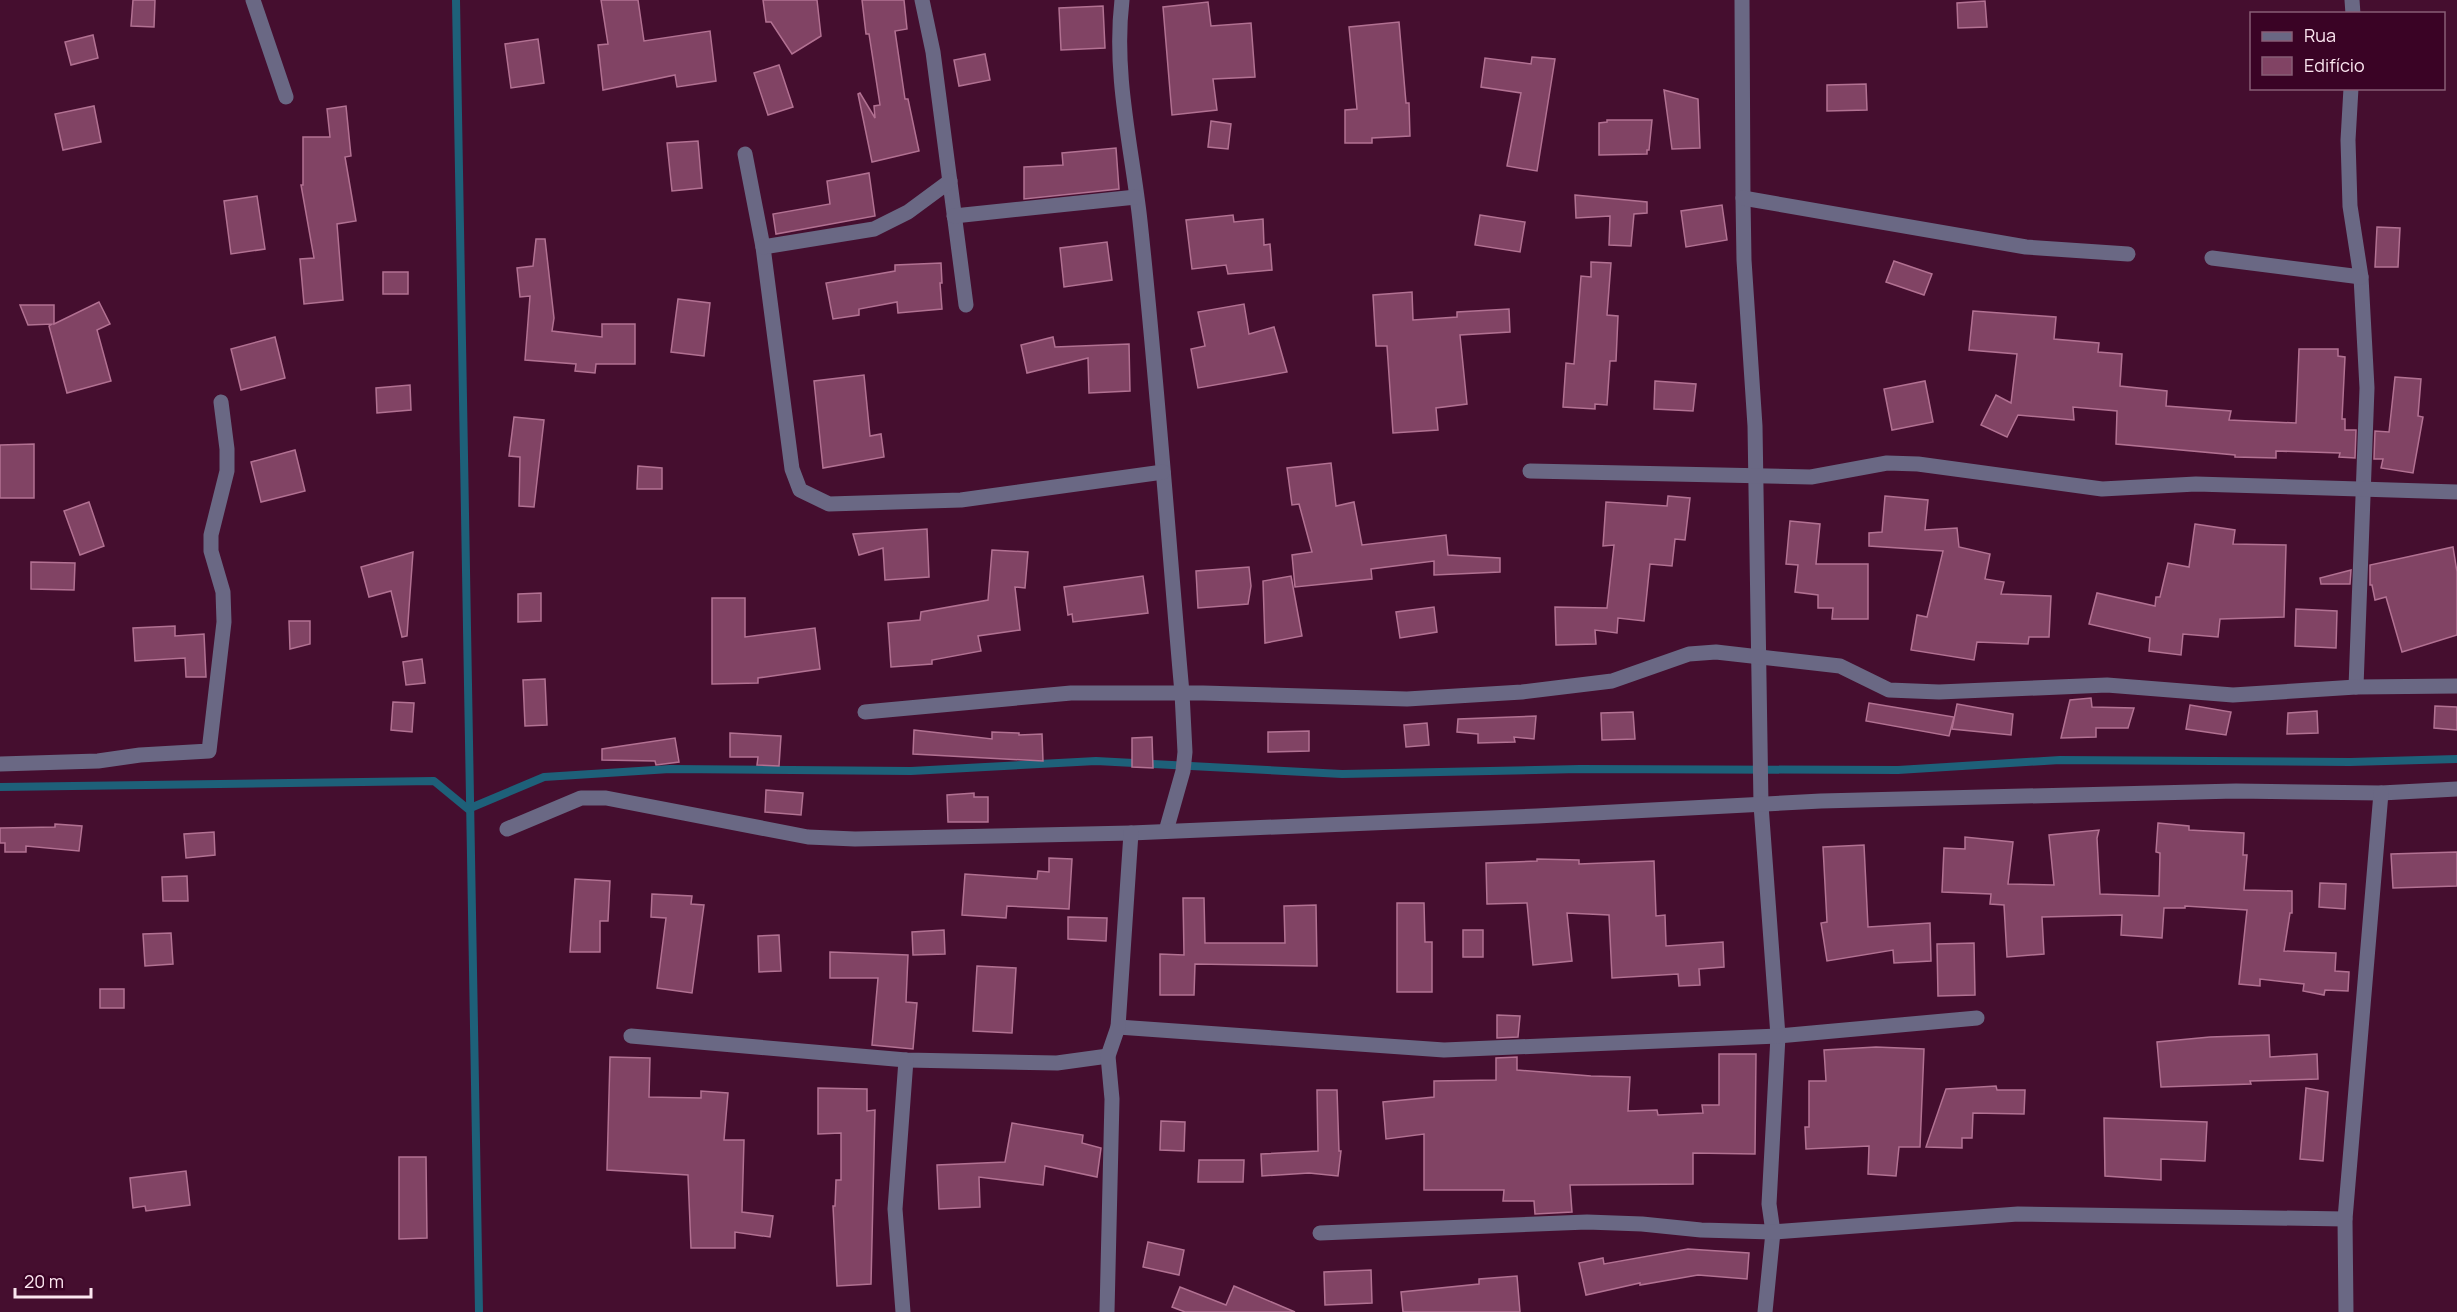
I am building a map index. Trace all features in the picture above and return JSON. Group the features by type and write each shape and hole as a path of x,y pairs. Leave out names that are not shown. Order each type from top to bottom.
{"street":[{"path":"253,0 285,97"},
{"path":"922,0 933,51 966,305"},
{"path":"1122,0 1119,46 1125,121 1136,197 1182,693 1185,752 1183,771 1166,831"},
{"path":"1742,0 1743,198 1755,426 1761,805 1778,1036 1769,1204 1773,1232 1765,1312"},
{"path":"2351,90 2348,140 2350,206 2361,277 2367,388 2356,687"},
{"path":"745,154 763,247 792,469 800,490 829,504 961,500 1163,472"},
{"path":"763,247 873,229 908,212 950,181"},
{"path":"954,216 1136,197"},
{"path":"1743,198 2026,246 2128,254"},
{"path":"2212,258 2361,277"},
{"path":"0,764 98,761 140,755 209,751 224,615 223,592 211,551 212,536 227,471 227,449 221,402"},
{"path":"1530,471 1810,477 1895,463 1918,464 2102,489 2196,484 2363,491 2457,492"},
{"path":"866,712 1071,693 1182,693 1407,699 1580,686 1612,681 1689,654 1716,652 1840,666 1889,690 1938,692 2107,685 2233,695 2356,687 2457,686"},
{"path":"507,829 581,798 606,798 808,837 855,839 1131,833 1761,805 2236,791 2381,793 2457,789"},
{"path":"2346,1312 2345,1219 2381,793"},
{"path":"1107,1312 1112,1099 1108,1056 1118,1027 1131,833"},
{"path":"1118,1027 1444,1050 1778,1036 1977,1018"},
{"path":"631,1036 906,1060 1057,1063 1108,1056"},
{"path":"903,1312 895,1209 906,1060"},
{"path":"1320,1233 1587,1222 1642,1224 1701,1230 1773,1232 2018,1214 2345,1219"}],"building":[{"path":"133,0 155,0 154,27 131,26"},
{"path":"601,0 638,0 644,41 710,31 716,81 677,87 675,75 603,90 598,45 608,44"},
{"path":"763,0 817,0 821,36 792,54 771,22 766,22"},
{"path":"862,0 904,0 907,29 895,31 905,99 908,99 919,151 872,162 858,94 860,93 875,118 874,106 880,105 869,34 866,34"},
{"path":"1985,1 1987,27 1958,28 1957,3"},
{"path":"1208,2 1211,26 1251,23 1255,77 1213,79 1217,110 1172,115 1163,7"},
{"path":"1103,6 1105,48 1061,50 1059,8"},
{"path":"1399,22 1406,103 1409,103 1410,136 1372,138 1372,143 1345,143 1345,110 1357,109 1349,27"},
{"path":"93,35 98,58 71,65 65,42"},
{"path":"538,39 544,83 511,88 505,44"},
{"path":"985,54 990,80 959,86 954,60"},
{"path":"1532,57 1555,59 1537,171 1507,166 1521,93 1481,87 1485,58 1531,64"},
{"path":"779,65 793,107 768,115 754,73"},
{"path":"1866,84 1867,110 1827,111 1827,85"},
{"path":"1664,90 1698,99 1700,148 1672,149"},
{"path":"94,106 101,142 63,150 55,114"},
{"path":"346,106 351,156 345,157 356,221 337,224 343,300 304,304 300,259 314,258 301,185 303,185 303,137 330,137 327,109"},
{"path":"1607,120 1652,120 1647,154 1599,155 1599,123 1607,122"},
{"path":"1211,121 1231,124 1228,149 1208,147"},
{"path":"698,141 702,188 672,191 667,143"},
{"path":"1116,148 1119,189 1024,199 1024,167 1063,165 1062,153"},
{"path":"869,173 875,216 776,234 773,214 830,204 827,181"},
{"path":"1575,195 1647,202 1647,213 1634,214 1631,246 1609,245 1610,216 1576,218"},
{"path":"257,196 265,249 231,254 224,201"},
{"path":"1722,205 1727,240 1686,247 1681,211"},
{"path":"1233,215 1234,222 1263,219 1264,245 1270,244 1272,270 1228,274 1226,265 1192,269 1186,220"},
{"path":"1480,215 1525,222 1520,252 1475,245"},
{"path":"2377,227 2400,228 2398,267 2375,267"},
{"path":"536,239 545,239 554,318 552,331 602,337 602,324 635,324 635,364 596,364 595,373 575,371 576,364 525,360 530,296 520,297 517,268 533,266"},
{"path":"1107,242 1112,280 1064,287 1060,248"},
{"path":"1894,261 1932,274 1924,295 1886,282"},
{"path":"1591,262 1611,263 1607,315 1618,316 1616,361 1610,361 1607,405 1595,404 1595,409 1563,407 1566,363 1574,364 1581,276 1591,277"},
{"path":"941,263 942,309 898,313 897,302 859,309 859,315 833,319 826,283 895,271 895,265"},
{"path":"383,272 408,272 408,294 383,294"},
{"path":"1412,292 1413,320 1457,317 1457,312 1509,309 1510,332 1460,335 1467,404 1436,408 1438,430 1393,433 1387,346 1376,346 1373,295"},
{"path":"678,299 710,303 704,356 671,352"},
{"path":"99,302 110,324 97,330 111,381 67,393 49,326 52,324 28,325 20,305 54,305 54,324"},
{"path":"1244,304 1249,334 1274,327 1287,372 1198,388 1191,349 1205,346 1198,312"},
{"path":"1973,311 2056,317 2054,339 2099,343 2098,352 2122,354 2120,386 2167,391 2166,406 2231,411 2229,420 2296,423 2299,349 2338,349 2338,356 2345,357 2342,419 2345,419 2345,430 2356,430 2355,458 2339,457 2340,453 2276,451 2276,458 2235,457 2235,455 2116,444 2117,411 2073,407 2074,420 2018,415 2007,437 1981,425 1996,395 2011,403 2017,354 1969,350"},
{"path":"275,337 285,378 241,390 231,349"},
{"path":"1053,337 1055,347 1129,344 1130,391 1089,393 1088,358 1027,373 1021,345"},
{"path":"864,375 870,436 881,434 884,457 823,468 814,381"},
{"path":"2395,377 2421,379 2418,416 2423,417 2413,473 2381,468 2383,459 2374,459 2375,431 2389,432"},
{"path":"1655,381 1696,384 1693,411 1654,409"},
{"path":"1925,381 1933,422 1892,430 1884,389"},
{"path":"410,385 411,410 377,413 376,388"},
{"path":"514,417 544,420 534,507 519,506 520,457 509,456"},
{"path":"34,444 34,498 0,498 0,445"},
{"path":"295,450 305,491 261,502 251,462"},
{"path":"1331,463 1336,506 1354,502 1362,545 1446,535 1448,555 1500,558 1500,572 1434,575 1434,561 1371,569 1372,579 1295,587 1292,555 1312,552 1299,504 1292,505 1287,468"},
{"path":"638,466 662,468 662,489 637,489"},
{"path":"1668,496 1690,498 1685,540 1675,539 1672,566 1650,564 1644,621 1618,618 1617,633 1595,630 1596,644 1556,645 1555,607 1607,608 1614,545 1603,546 1606,502 1667,506"},
{"path":"1885,496 1928,500 1925,530 1957,528 1959,547 1990,554 1985,579 2004,582 2001,594 2051,596 2049,637 2029,637 2028,644 1977,642 1974,660 1911,650 1917,615 1927,617 1943,551 1869,546 1869,533 1882,532"},
{"path":"89,502 104,546 80,555 64,511"},
{"path":"1790,521 1820,524 1816,564 1868,564 1868,619 1832,619 1833,608 1818,608 1818,595 1795,592 1798,565 1786,564"},
{"path":"2195,524 2235,530 2233,544 2286,545 2284,617 2220,619 2218,637 2183,634 2181,655 2149,651 2150,638 2089,624 2097,593 2155,606 2156,597 2160,597 2168,563 2189,567"},
{"path":"927,529 929,577 885,580 883,548 859,555 853,534"},
{"path":"2453,547 2457,572 2457,635 2402,652 2386,597 2375,600 2372,585 2370,585 2370,565"},
{"path":"992,550 1028,552 1025,588 1015,587 1020,630 978,636 981,651 932,660 932,664 891,667 888,623 920,620 921,612 988,600"},
{"path":"413,552 407,636 402,637 391,591 369,597 361,567"},
{"path":"31,562 75,563 74,590 31,589"},
{"path":"1249,567 1251,586 1248,604 1198,608 1196,571"},
{"path":"2351,570 2350,584 2321,584 2320,578"},
{"path":"1143,576 1148,613 1073,622 1072,614 1068,615 1064,587"},
{"path":"1291,576 1302,636 1265,643 1263,581"},
{"path":"541,593 541,621 518,622 518,594"},
{"path":"712,598 745,598 745,637 815,628 820,669 758,678 758,683 712,684"},
{"path":"1434,607 1437,632 1400,638 1396,612"},
{"path":"2296,609 2337,611 2336,648 2295,646"},
{"path":"289,621 310,621 310,644 290,649"},
{"path":"175,626 175,636 204,634 206,677 186,677 185,658 135,661 133,628"},
{"path":"422,659 425,683 406,685 403,662"},
{"path":"545,679 547,725 525,726 523,680"},
{"path":"2091,698 2092,707 2134,708 2128,728 2096,728 2096,737 2061,738 2070,700"},
{"path":"393,702 414,703 412,732 391,730"},
{"path":"1869,703 1954,717 1949,736 1866,721"},
{"path":"1957,704 2013,714 2011,735 1952,729"},
{"path":"2190,705 2231,712 2226,735 2186,729"},
{"path":"2435,706 2457,707 2457,730 2434,728"},
{"path":"2317,711 2318,733 2287,734 2288,713"},
{"path":"1633,712 1635,739 1602,740 1601,713"},
{"path":"1536,716 1534,739 1514,737 1515,742 1478,743 1478,734 1457,732 1458,719"},
{"path":"1427,723 1429,745 1406,747 1404,725"},
{"path":"914,730 992,739 992,732 1019,733 1019,735 1042,734 1043,761 913,754"},
{"path":"1309,731 1309,751 1268,752 1268,732"},
{"path":"730,733 781,736 779,766 757,765 758,757 730,757"},
{"path":"1152,737 1153,768 1132,767 1132,738"},
{"path":"675,738 679,762 656,765 655,761 602,760 602,749"},
{"path":"766,790 803,793 801,815 765,812"},
{"path":"974,793 974,797 988,797 988,822 948,822 947,795"},
{"path":"2158,823 2189,826 2189,830 2244,833 2243,855 2247,855 2244,890 2292,891 2292,913 2290,913 2284,951 2336,953 2335,971 2349,972 2348,991 2325,990 2324,995 2303,991 2304,984 2260,979 2260,986 2239,984 2247,910 2185,906 2185,908 2164,908 2162,938 2121,935 2122,915 2042,917 2044,954 2007,957 2004,905 1990,904 1991,894 1942,892 1944,848 1965,849 1965,837 2013,842 2008,884 2054,885 2049,835 2099,830 2097,838 2100,894 2159,896 2160,853 2156,852"},
{"path":"55,824 82,826 79,851 26,846 26,852 5,852 5,843 0,843 0,828 55,827"},
{"path":"214,832 215,855 186,858 184,834"},
{"path":"1864,845 1868,927 1930,923 1931,961 1894,963 1893,950 1827,961 1821,923 1827,922 1823,847"},
{"path":"2457,852 2457,886 2393,888 2391,854"},
{"path":"1049,858 1072,859 1069,909 1007,906 1006,918 962,915 965,874 1037,879 1038,871 1049,872"},
{"path":"1537,859 1579,860 1579,864 1654,861 1656,916 1665,915 1666,946 1723,942 1724,967 1699,969 1700,985 1679,986 1678,974 1612,978 1609,915 1567,913 1572,961 1533,965 1527,903 1487,904 1486,863 1537,861"},
{"path":"187,876 188,901 163,901 162,877"},
{"path":"575,879 610,881 608,921 600,921 600,952 570,952"},
{"path":"2320,883 2346,884 2345,909 2319,907"},
{"path":"652,894 692,896 691,904 704,905 692,993 657,988 666,918 651,917"},
{"path":"1183,898 1204,898 1205,943 1285,943 1284,906 1316,905 1317,966 1195,964 1194,995 1160,995 1160,954 1184,955"},
{"path":"1397,903 1424,903 1425,942 1432,942 1432,992 1397,992"},
{"path":"1068,917 1107,918 1106,941 1068,939"},
{"path":"944,930 945,954 913,955 912,932"},
{"path":"1463,930 1483,930 1483,957 1463,957"},
{"path":"171,933 173,964 145,966 143,934"},
{"path":"779,935 781,971 759,972 758,936"},
{"path":"1974,943 1975,995 1938,996 1937,944"},
{"path":"830,952 908,955 906,1002 917,1003 913,1049 872,1045 878,978 830,978"},
{"path":"977,966 1016,968 1012,1033 973,1031"},
{"path":"100,989 124,989 124,1008 100,1008"},
{"path":"1497,1015 1520,1016 1518,1037 1497,1038"},
{"path":"2269,1035 2270,1057 2317,1054 2318,1079 2161,1087 2157,1042"},
{"path":"1876,1047 1924,1049 1920,1147 1899,1147 1896,1176 1868,1174 1869,1146 1806,1149 1805,1127 1809,1127 1809,1081 1826,1081 1824,1050"},
{"path":"1719,1054 1756,1054 1755,1154 1693,1153 1693,1184 1570,1185 1572,1212 1535,1214 1534,1201 1503,1201 1504,1190 1424,1190 1424,1134 1386,1139 1383,1102 1434,1097 1434,1081 1496,1080 1496,1058 1517,1057 1517,1070 1630,1077 1628,1111 1657,1110 1658,1115 1703,1113 1702,1105 1719,1105"},
{"path":"610,1057 650,1058 649,1097 701,1098 701,1091 728,1093 724,1140 744,1140 742,1212 773,1216 770,1237 735,1232 735,1248 691,1248 688,1175 607,1170"},
{"path":"1996,1086 1997,1090 2025,1090 2024,1114 1973,1113 1972,1138 1962,1138 1962,1148 1926,1147 1946,1089"},
{"path":"818,1088 867,1089 867,1111 875,1110 871,1284 837,1286 833,1206 835,1206 836,1180 841,1180 841,1133 818,1134"},
{"path":"2306,1088 2328,1092 2323,1161 2300,1159"},
{"path":"1317,1090 1337,1090 1339,1151 1341,1151 1338,1176 1309,1173 1262,1176 1261,1154 1318,1151"},
{"path":"2104,1118 2207,1122 2205,1161 2161,1159 2161,1180 2105,1176"},
{"path":"1161,1121 1185,1122 1184,1151 1160,1150"},
{"path":"1012,1123 1083,1135 1082,1143 1101,1148 1097,1177 1045,1166 1043,1185 979,1177 980,1207 939,1209 937,1165 1005,1162"},
{"path":"399,1157 426,1157 427,1238 399,1239"},
{"path":"1199,1160 1244,1160 1243,1182 1198,1182"},
{"path":"186,1171 190,1205 146,1211 145,1206 133,1208 130,1178"},
{"path":"1148,1242 1184,1250 1179,1275 1143,1267"},
{"path":"1688,1249 1749,1253 1747,1279 1698,1275 1640,1285 1640,1283 1586,1295 1579,1263 1603,1258 1604,1264"},
{"path":"1371,1270 1372,1303 1325,1305 1324,1272"},
{"path":"1517,1276 1520,1312 1403,1312 1401,1292 1479,1284 1479,1279"},
{"path":"1234,1286 1295,1312 1185,1312 1172,1307 1180,1287 1226,1305"}],"waterway":[{"path":"456,0 479,1312"},
{"path":"0,787 434,781 468,809 544,777 670,769 911,771 1096,761 1342,774 1580,769 1898,770 2060,760 2350,762 2457,759"}]}
